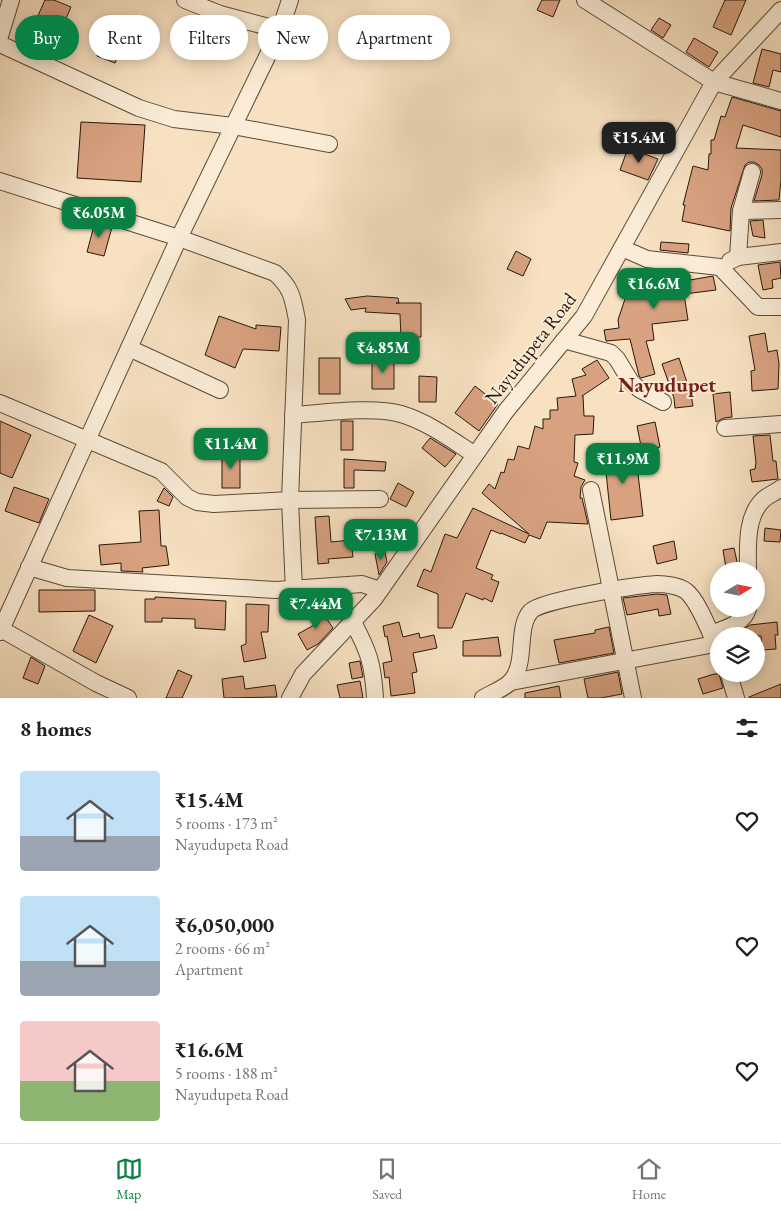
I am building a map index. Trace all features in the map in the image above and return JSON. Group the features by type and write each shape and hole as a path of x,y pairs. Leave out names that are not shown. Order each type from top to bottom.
{"street":[{"path":"0,36 11,0"},
{"path":"185,0 220,14 258,24"},
{"path":"285,15 290,0"},
{"path":"585,0 714,82 781,101"},
{"path":"771,0 781,5"},
{"name":"Nayudupeta Road","path":"290,698 303,674 374,599 506,411 584,316 714,82 781,10"},
{"path":"0,44 139,108 162,116 234,126 329,144"},
{"path":"128,698 1,631 179,238 266,60"},
{"path":"738,257 741,212 752,172"},
{"path":"0,181 179,238 275,273 286,282 293,296 298,320 290,500 294,590"},
{"path":"741,212 781,210"},
{"path":"622,248 647,259 720,267 738,257 781,252"},
{"path":"720,267 758,307 781,306"},
{"path":"564,340 610,353 617,359 631,382 663,402"},
{"path":"129,348 220,390"},
{"path":"0,403 161,471 187,497 197,502 214,504 290,500 380,499"},
{"path":"293,415 374,411 400,414 436,430 475,455"},
{"path":"725,428 781,424"},
{"path":"748,562 749,529 755,512 764,500 781,488"},
{"path":"591,490 633,698"},
{"path":"30,567 68,578 276,590 362,584 380,590"},
{"path":"511,682 516,674 525,622 531,611 542,605 611,590 659,584 686,591 695,600 710,632"},
{"path":"733,627 743,618"},
{"path":"352,622 367,648 373,670 375,698"},
{"path":"483,698 511,682 710,644"},
{"path":"731,682 736,698"}],"building":[{"path":"45,0 54,0 71,7 68,15 38,15"},
{"path":"542,0 560,0 553,17 537,10"},
{"path":"725,0 746,0 731,35 713,27"},
{"path":"659,18 671,25 663,38 651,30"},
{"path":"694,38 718,52 709,67 686,52"},
{"path":"762,49 781,54 781,72 773,70 769,87 753,83"},
{"path":"732,97 781,111 781,137 743,125 736,148 781,150 781,180 779,200 754,201 762,169 754,162 749,162 745,165 731,208 730,231 682,221 685,205 683,205 693,166 708,170 711,140 714,140 721,116 725,117"},
{"path":"81,122 145,125 141,182 77,178"},
{"path":"628,148 658,159 648,180 620,170"},
{"path":"763,220 765,238 753,236 750,221"},
{"path":"95,222 112,227 104,256 87,252"},
{"path":"661,242 689,244 688,253 660,250"},
{"path":"516,251 531,259 523,276 507,269"},
{"path":"780,262 781,278 772,280 773,288 763,290 758,265"},
{"path":"635,270 658,280 659,270 686,273 686,275 690,275 690,280 713,276 716,290 684,294 688,320 652,324 654,340 646,341 655,374 641,378 630,339 606,341 604,330 619,328 618,320 624,298"},
{"path":"367,296 398,298 399,303 421,303 421,337 401,338 400,314 365,312 366,308 351,310 345,299"},
{"path":"219,316 256,329 256,325 281,327 279,351 243,349 235,368 205,355"},
{"path":"765,333 768,352 777,350 779,364 778,389 752,391 751,371 755,370 749,336"},
{"path":"319,358 340,358 340,394 319,394"},
{"path":"372,358 394,359 394,389 372,389"},
{"path":"679,358 693,406 675,408 674,398 662,364"},
{"path":"597,360 609,378 582,396 584,416 594,416 593,434 575,435 574,462 578,463 574,476 585,480 581,487 580,498 582,498 588,524 547,522 540,539 529,535 525,543 491,530 476,568 493,575 491,579 499,582 492,602 466,593 452,628 438,628 438,594 417,586 424,569 431,572 445,534 457,538 473,508 529,534 482,493 489,484 495,489 501,472 504,473 508,459 514,460 518,446 529,449 535,426 543,429 543,419 550,419 550,410 558,410 557,398 576,396 572,379 586,375 582,369"},
{"path":"419,376 437,377 436,402 419,402"},
{"path":"475,386 498,404 479,431 455,413"},
{"path":"730,392 732,417 716,422 713,394"},
{"path":"0,421 31,435 12,478 0,473"},
{"path":"341,421 353,421 353,450 341,450"},
{"path":"655,422 660,447 642,451 637,426"},
{"path":"770,435 773,461 776,461 778,479 752,482 750,470 755,469 756,463 753,436"},
{"path":"430,438 456,454 445,467 422,448"},
{"path":"635,449 643,516 611,520 604,453"},
{"path":"222,452 240,452 240,488 222,488"},
{"path":"344,459 386,462 385,471 354,470 354,488 344,488"},
{"path":"398,483 414,492 406,507 390,499"},
{"path":"14,487 49,499 39,523 5,511"},
{"path":"164,488 173,497 169,506 157,501"},
{"path":"159,510 161,546 166,546 169,565 142,568 143,572 121,571 121,563 101,565 99,545 141,542 139,511"},
{"path":"329,516 331,542 351,540 353,557 328,559 329,563 318,564 315,517"},
{"path":"765,528 781,530 780,542 764,541"},
{"path":"674,541 677,559 657,564 653,546"},
{"path":"734,548 737,562 725,562 723,550"},
{"path":"385,552 387,562 379,575 375,554"},
{"path":"39,590 95,590 95,611 39,612"},
{"path":"657,594 667,595 671,614 659,616 658,609 627,615 623,598"},
{"path":"155,597 226,601 225,630 195,628 195,619 162,618 162,622 145,622 145,599 155,599"},
{"path":"246,604 269,605 268,632 261,632 266,658 244,662 241,646 246,644"},
{"path":"320,609 333,628 318,644 307,650 298,634 314,625 308,617"},
{"path":"89,615 113,626 96,663 73,651"},
{"path":"399,622 403,637 419,633 420,638 434,635 437,648 413,653 417,672 412,673 415,693 391,696 389,677 385,678 383,663 392,661 383,626"},
{"path":"777,622 778,635 775,635 776,649 765,650 765,627 747,627"},
{"path":"609,627 614,653 559,663 554,640 595,633 595,630"},
{"path":"498,637 501,656 463,656 463,641"},
{"path":"31,657 45,666 38,684 23,678"},
{"path":"360,661 363,677 352,679 349,663"},
{"path":"178,670 192,676 182,698 166,698"},
{"path":"618,672 622,694 601,698 588,698 584,679"},
{"path":"710,675 710,682 721,682 723,688 703,694 698,679"},
{"path":"243,676 245,689 275,685 277,697 224,698 222,679"},
{"path":"360,681 363,698 340,698 337,685"},
{"path":"781,684 781,698 749,698 749,697"},
{"path":"559,686 561,698 525,698 525,693"}],"district":[{"name":"Nayudupet","path":"667,385"}]}
